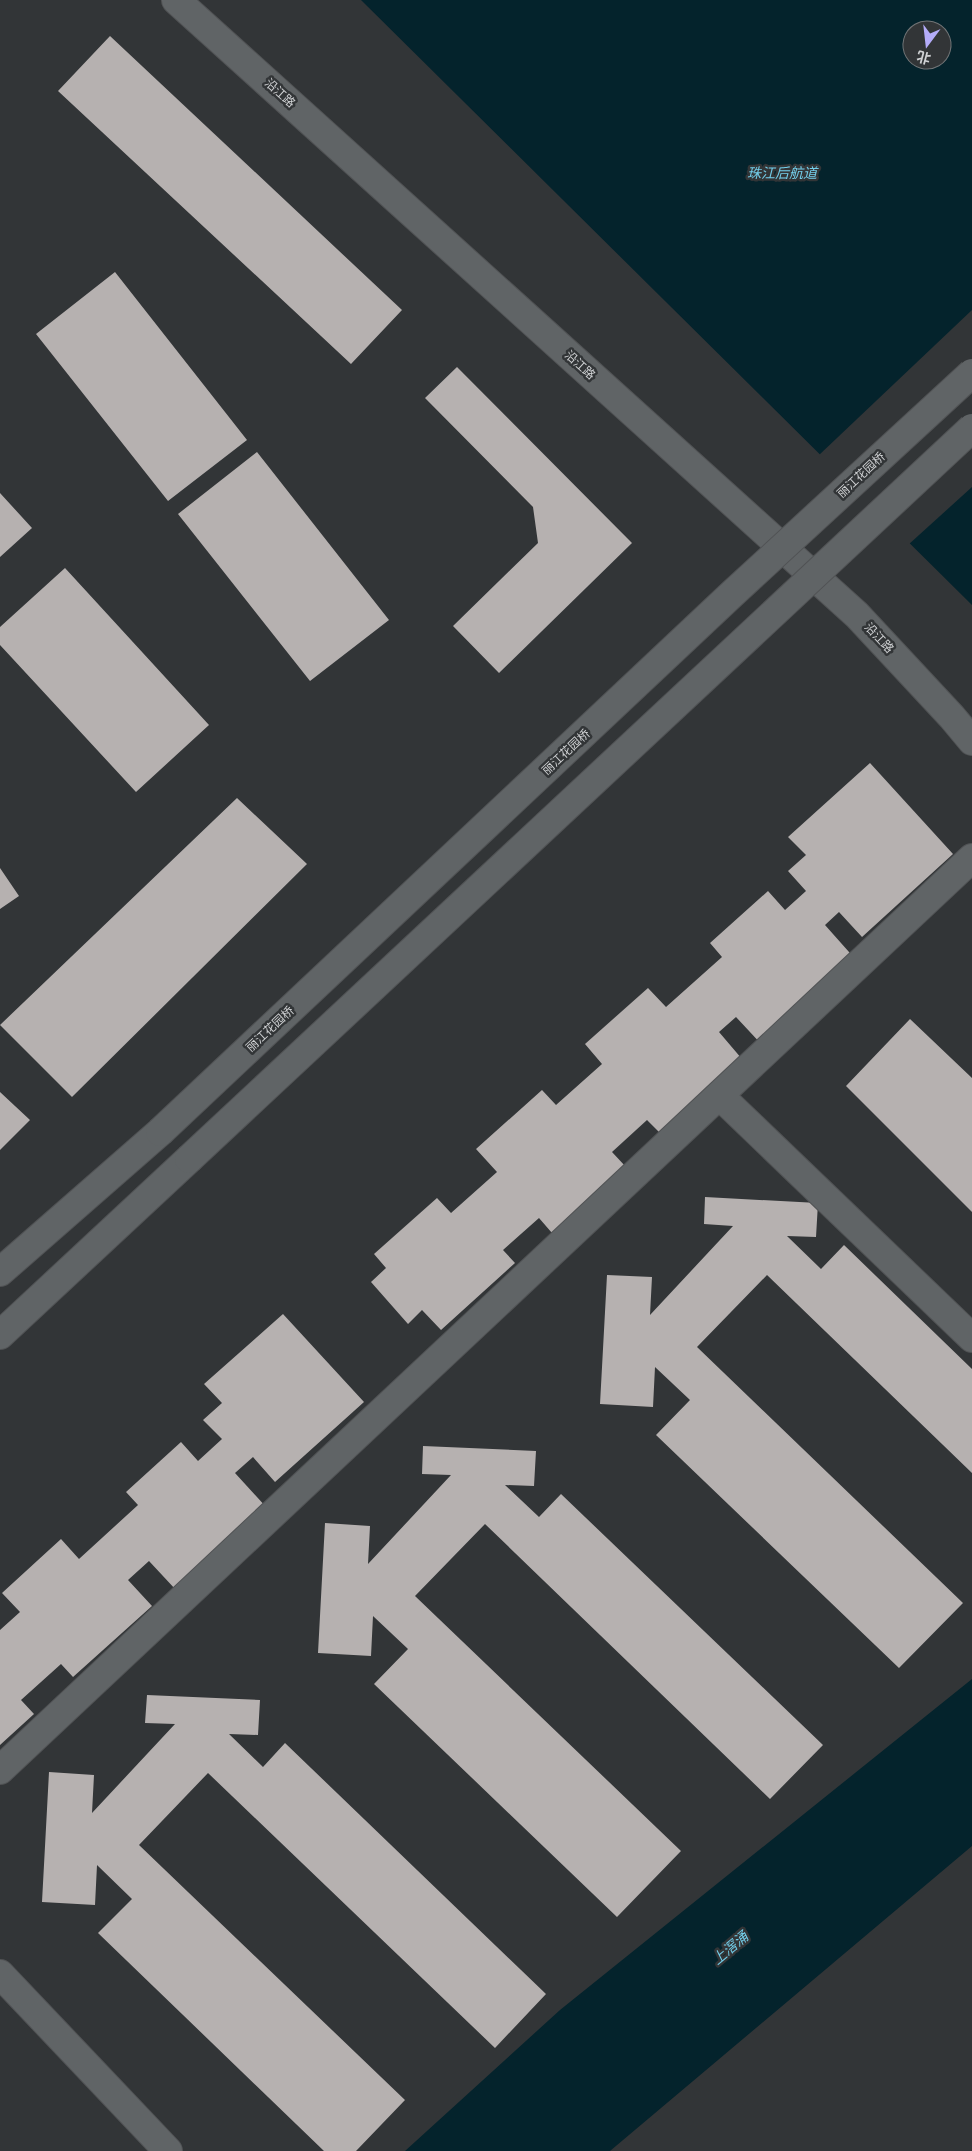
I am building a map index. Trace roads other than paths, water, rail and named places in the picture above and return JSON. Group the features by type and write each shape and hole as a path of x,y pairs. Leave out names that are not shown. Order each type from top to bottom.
{"street":[{"name":"沿江路","path":"176,0 857,615 952,717 972,742"},
{"name":"丽江花园桥","path":"0,1272 160,1132 732,594 972,373"},
{"path":"0,1335 972,428"},
{"path":"0,1770 972,858"},
{"path":"720,1096 972,1338"},
{"path":"0,1974 168,2151"}],"water":[{"name":"珠江后航道","path":"361,0 972,0 972,605"},
{"name":"上滘涌","path":"972,1679 972,1846 610,2151 405,2151 560,2010"}]}
